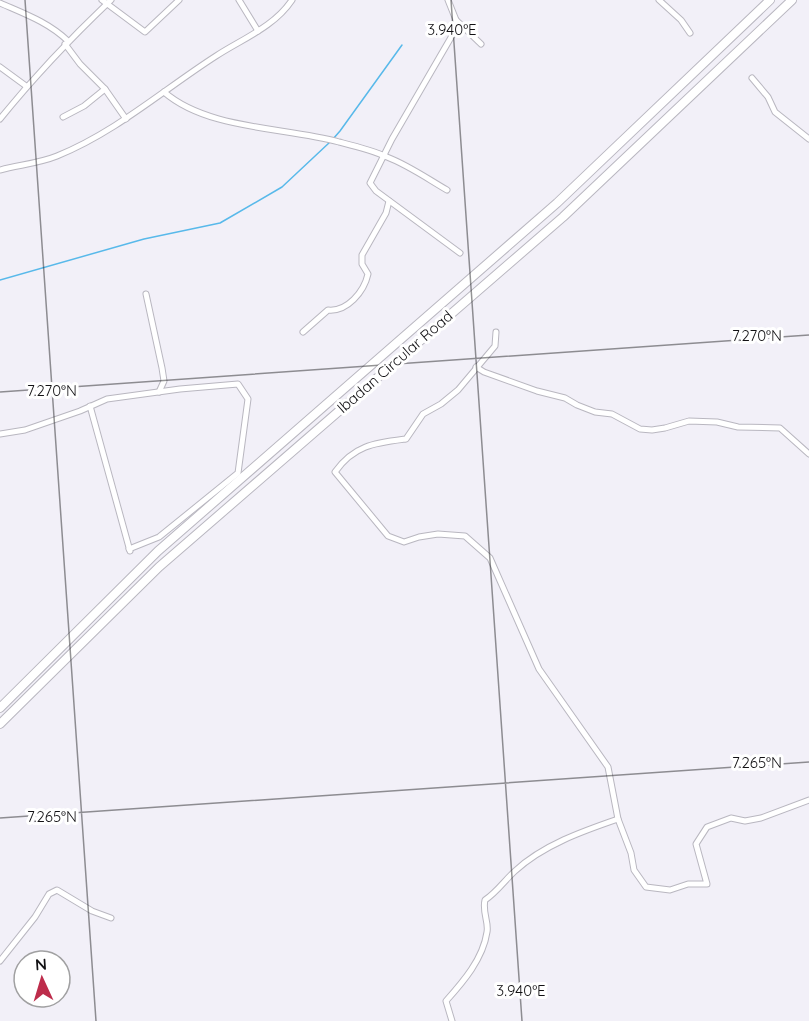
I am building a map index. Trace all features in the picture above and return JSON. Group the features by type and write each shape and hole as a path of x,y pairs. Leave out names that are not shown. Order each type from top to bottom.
{"highway":[{"name":"Ibadan Circular Road","path":"0,708 158,551 556,203 770,0"},
{"name":"Ibadan Circular Road","path":"0,724 159,567 563,217 792,0"}],"street":[{"path":"0,119 26,86 107,1 145,32 179,0"},
{"path":"239,0 258,31"},
{"path":"0,170 56,156 126,119 216,56 258,31 285,11 292,0"},
{"path":"448,0 456,20 481,44"},
{"path":"659,0 681,20 690,33"},
{"path":"0,3 29,14 48,25 67,43 80,64 105,89 126,119"},
{"path":"456,20 453,34 370,183 376,191 460,253"},
{"path":"0,67 26,86"},
{"path":"752,78 768,97 775,112 809,139"},
{"path":"63,117 84,106 105,89"},
{"path":"164,92 177,103 198,113 247,125 323,138 384,155 447,190"},
{"path":"303,332 328,310 339,310 346,306 366,284 368,274 362,264 362,255 386,213 389,201"},
{"path":"146,294 164,381 159,392"},
{"path":"496,332 495,346 458,390 441,404 423,414 406,439 374,444 356,450 344,459 335,472 388,536 404,542 438,534 465,536 490,558 539,669 608,767 618,819 631,853 634,870 646,887 670,890 688,884 707,884 696,844 707,827 731,818 745,821 761,818 809,800"},
{"path":"476,367 537,391 565,398 595,412 612,414 640,429 658,429 689,421 717,422 738,427 780,428 809,454"},
{"path":"0,434 25,430 107,399 238,384 248,399 238,473 159,537 130,550 90,406"},
{"path":"803,450 809,446"},
{"path":"453,1021 447,1001 463,982 476,961 488,931 483,909 485,900 516,871 551,847 618,819"},
{"path":"0,961 49,894 57,890 92,911 111,918"}],"waterway":[{"path":"333,139 402,45"},
{"path":"0,280 144,239 220,223 282,187 330,142"}]}
